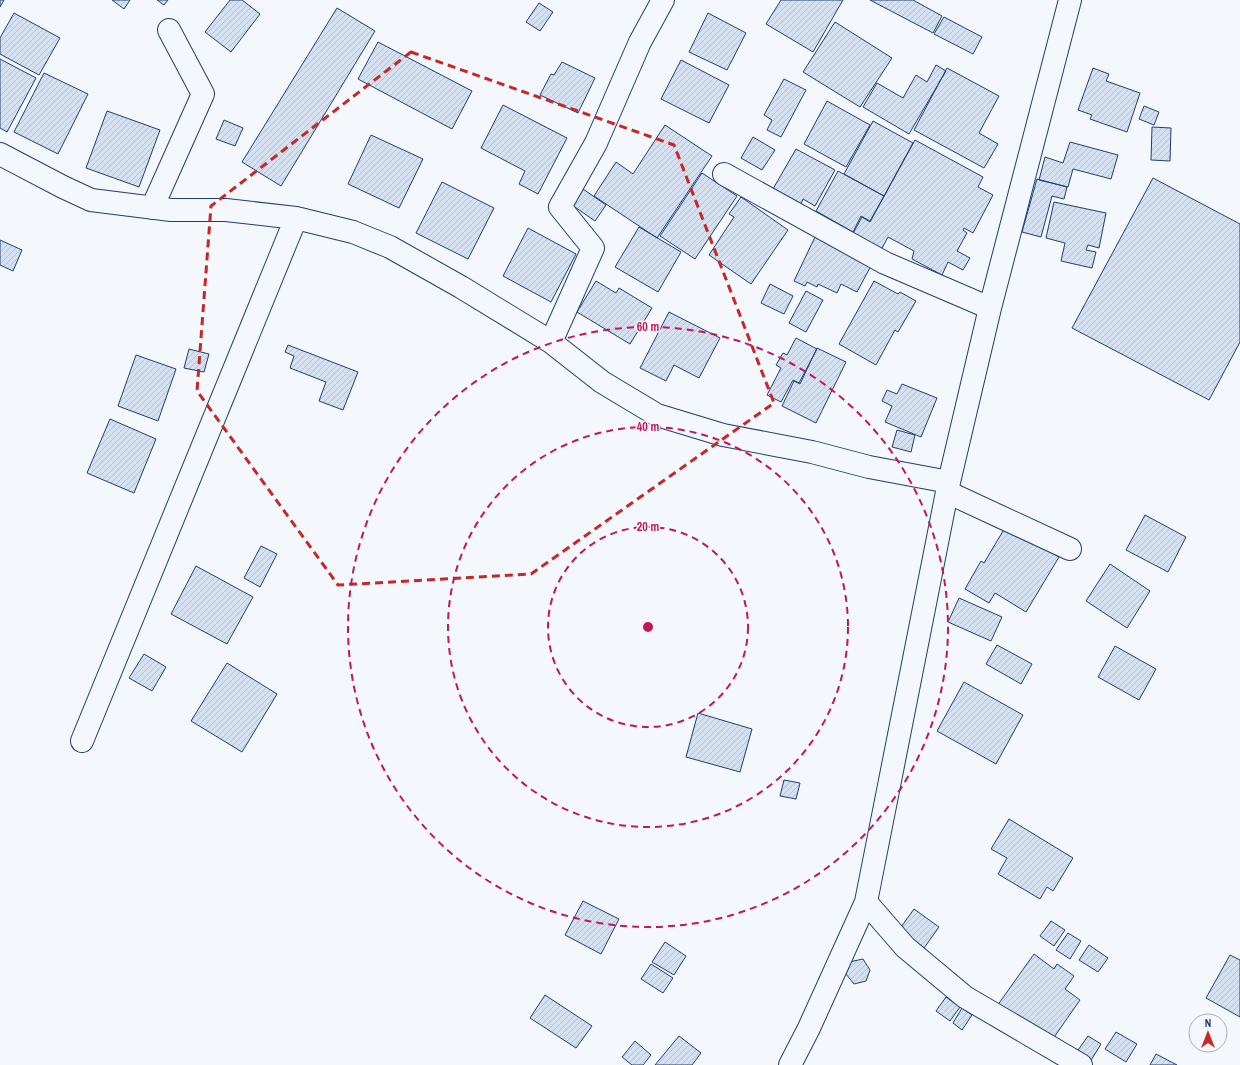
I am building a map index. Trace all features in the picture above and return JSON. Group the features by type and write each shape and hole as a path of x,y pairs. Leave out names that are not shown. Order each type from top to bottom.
{"street":[{"path":"551,342 592,248 560,207 596,143 640,42 663,0"},
{"path":"790,1065 809,1028 866,902 948,487 990,308 1070,0"},
{"path":"152,208 203,94 169,30"},
{"path":"0,154 91,200 171,210 226,210 296,218 353,232 390,247 461,287 551,342 602,382 657,415 723,435 812,452 948,487 1070,549"},
{"path":"724,174 885,263 990,308"},
{"path":"82,741 296,218"},
{"path":"866,902 904,947 965,997 1081,1065"}],"highlighted area":[{"path":"411,52 674,145 774,403 531,574 338,585 197,391 211,206"}],"building":[{"path":"0,0 4,0 0,7"},
{"path":"112,0 130,0 124,9"},
{"path":"157,0 168,0 164,5"},
{"path":"230,0 242,0 260,14 231,52 205,32"},
{"path":"781,0 843,0 813,52 766,24"},
{"path":"870,0 913,0 942,16 933,33"},
{"path":"539,3 553,12 540,31 526,22"},
{"path":"337,8 375,31 281,186 242,162"},
{"path":"14,13 60,38 39,75 0,54 0,38"},
{"path":"708,13 746,33 727,70 689,52"},
{"path":"944,17 982,37 973,54 934,34"},
{"path":"835,22 892,58 860,107 803,72"},
{"path":"378,42 472,91 452,129 358,79"},
{"path":"0,59 36,78 7,132 0,128"},
{"path":"681,60 729,85 709,123 661,99"},
{"path":"562,62 595,78 578,113 540,95 551,74 554,75"},
{"path":"936,65 946,71 909,134 863,107 877,83 903,98 916,75 927,82"},
{"path":"947,68 999,96 979,133 998,144 984,168 914,130"},
{"path":"1093,68 1109,74 1106,81 1140,93 1127,132 1090,119 1092,115 1078,110"},
{"path":"44,73 88,94 58,154 14,132"},
{"path":"784,79 806,90 781,137 767,130 772,120 764,115"},
{"path":"827,101 870,125 846,167 804,144"},
{"path":"503,105 567,138 538,194 519,184 525,171 481,148"},
{"path":"1144,106 1159,112 1154,125 1139,119"},
{"path":"107,111 160,130 139,187 86,168"},
{"path":"224,120 243,128 235,146 216,139"},
{"path":"873,121 913,143 884,196 844,174"},
{"path":"665,125 712,156 657,238 594,196 616,162 633,174"},
{"path":"1152,127 1171,128 1170,161 1151,160"},
{"path":"371,135 423,159 399,208 348,184"},
{"path":"753,137 775,150 762,170 741,158"},
{"path":"915,140 983,177 978,187 993,195 973,233 964,228 963,230 967,233 957,251 970,258 963,270 948,262 942,275 912,259 914,251 888,237 880,252 851,237 862,217 870,222"},
{"path":"1070,142 1118,155 1111,179 1073,169 1068,187 1039,180 1045,157 1063,163"},
{"path":"796,149 835,170 815,206 803,199 801,204 773,189"},
{"path":"838,171 884,196 870,221 861,216 853,232 816,211"},
{"path":"702,173 737,196 695,259 660,236"},
{"path":"1153,178 1240,224 1240,342 1209,400 1072,328"},
{"path":"1037,179 1067,187 1064,199 1052,196 1041,237 1022,232"},
{"path":"442,182 494,208 468,259 416,233"},
{"path":"583,189 606,205 595,221 572,205"},
{"path":"741,197 788,230 751,284 709,255 734,217 729,214"},
{"path":"1054,202 1106,213 1099,248 1088,245 1086,250 1096,252 1092,268 1061,261 1065,243 1046,238"},
{"path":"639,227 681,252 658,292 615,267"},
{"path":"528,228 576,254 551,302 503,276"},
{"path":"815,237 873,262 857,292 841,284 837,293 818,284 817,287 807,282 805,286 794,281"},
{"path":"0,240 22,250 13,271 0,265"},
{"path":"596,281 616,293 619,288 652,308 630,344 577,312"},
{"path":"874,281 898,294 900,292 916,301 898,332 895,330 876,365 839,344"},
{"path":"770,284 793,296 784,314 761,303"},
{"path":"806,291 823,300 806,332 789,323"},
{"path":"669,312 720,338 699,378 674,365 666,381 640,368"},
{"path":"796,338 817,349 799,383 793,380 781,402 767,395 781,368 776,365 783,353 787,355"},
{"path":"288,345 358,372 343,410 319,401 326,382 290,368 294,356 285,352"},
{"path":"817,348 846,362 816,423 782,406 794,381 800,384"},
{"path":"189,349 209,354 204,372 184,368"},
{"path":"136,355 176,369 158,421 118,406"},
{"path":"902,384 937,398 921,437 885,422 892,406 882,401 887,390 897,394"},
{"path":"110,419 156,439 134,493 87,473"},
{"path":"897,430 915,435 911,452 892,447"},
{"path":"1145,515 1186,537 1168,572 1126,550"},
{"path":"1006,526 1059,557 1026,612 995,593 989,603 965,589 981,561 984,563"},
{"path":"261,546 277,554 260,587 244,578"},
{"path":"1110,564 1150,591 1127,628 1086,601"},
{"path":"196,566 253,597 227,644 171,614"},
{"path":"959,598 1002,617 991,641 948,622"},
{"path":"997,645 1032,664 1021,684 986,664"},
{"path":"1115,646 1156,669 1139,700 1098,677"},
{"path":"144,654 166,667 152,691 129,678"},
{"path":"227,663 277,694 242,752 191,721"},
{"path":"964,682 1023,715 996,764 937,731"},
{"path":"698,713 752,729 740,772 686,757"},
{"path":"784,780 800,783 796,799 780,796"},
{"path":"1009,819 1073,858 1053,891 1047,887 1040,899 998,874 1007,858 991,849"},
{"path":"583,901 619,919 601,954 565,935"},
{"path":"914,909 939,927 924,948 899,930"},
{"path":"1051,921 1065,930 1054,946 1040,936"},
{"path":"1068,933 1081,941 1070,959 1056,950"},
{"path":"665,942 686,956 674,975 652,962"},
{"path":"1089,945 1108,958 1098,972 1079,960"},
{"path":"1034,954 1054,969 1057,964 1074,976 1065,989 1080,1000 1050,1043 997,1006"},
{"path":"1230,955 1240,960 1240,1017 1206,998"},
{"path":"863,959 870,970 866,981 854,984 846,974 849,962"},
{"path":"651,964 673,978 663,993 641,979"},
{"path":"545,995 592,1026 576,1048 530,1018"},
{"path":"946,997 960,1007 950,1021 936,1011"},
{"path":"962,1008 972,1015 962,1030 953,1023"},
{"path":"1116,1032 1137,1044 1126,1062 1105,1049"},
{"path":"679,1036 701,1053 692,1065 655,1065"},
{"path":"1088,1036 1101,1044 1090,1062 1076,1053"},
{"path":"635,1041 651,1055 643,1065 632,1065 622,1057"},
{"path":"1156,1054 1177,1065 1150,1065"}]}
